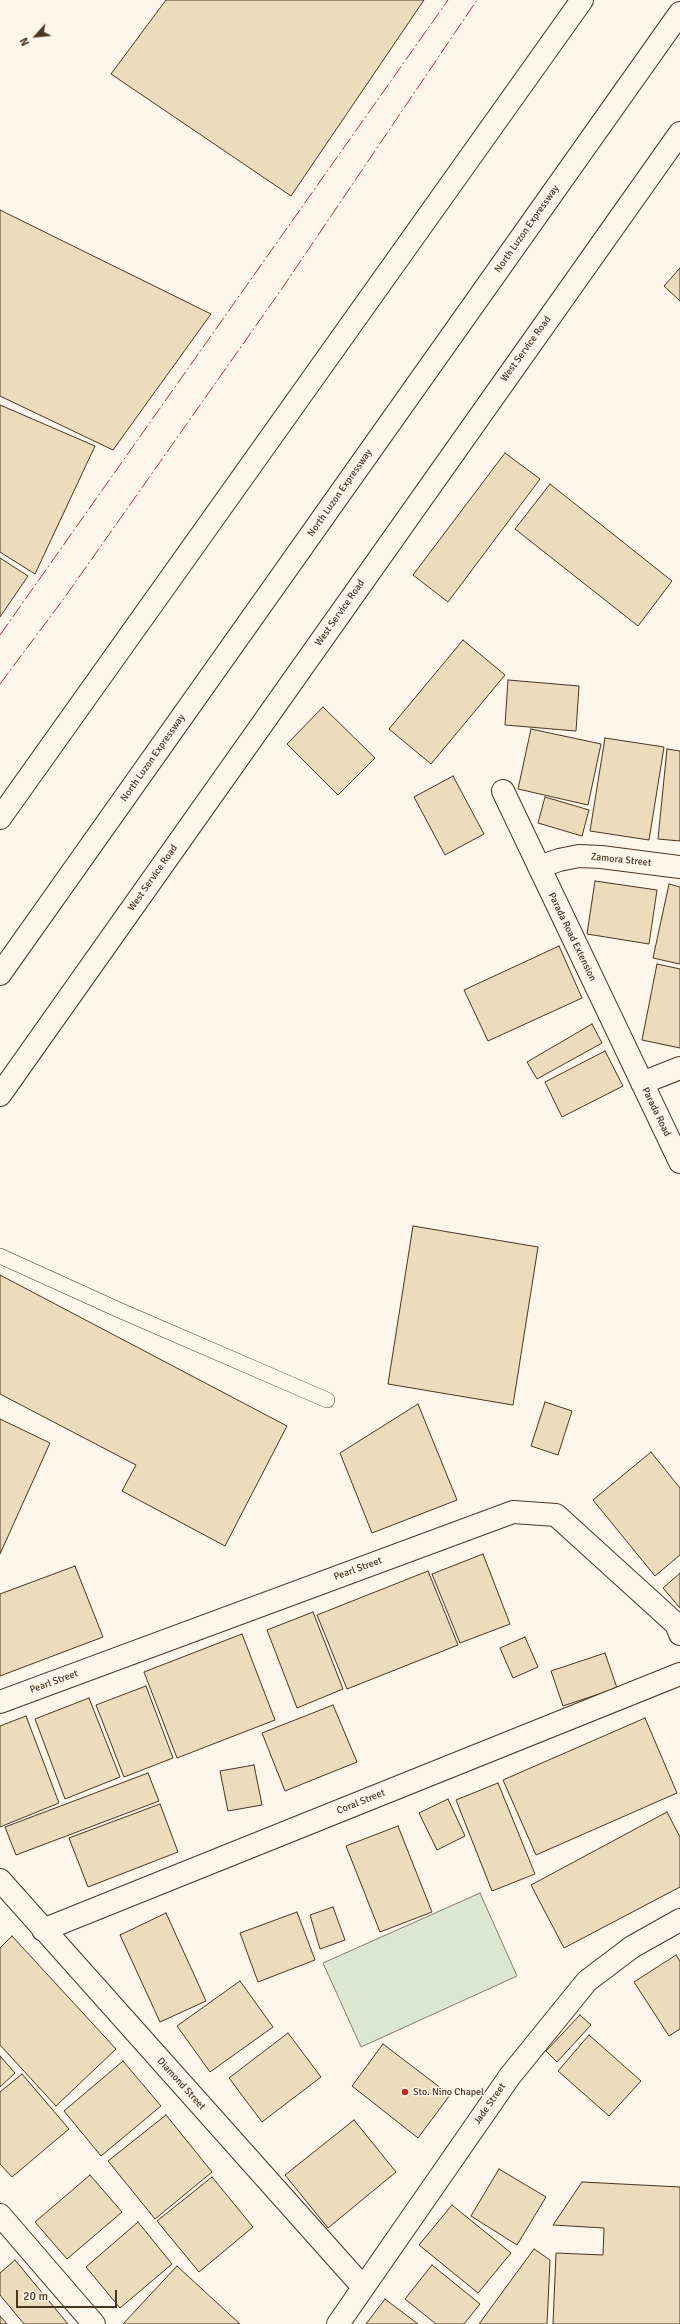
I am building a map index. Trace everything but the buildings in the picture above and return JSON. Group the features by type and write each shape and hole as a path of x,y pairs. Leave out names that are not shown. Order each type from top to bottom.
{"main road":[{"path":"0,818 582,0"},
{"name":"North Luzon Expressway","path":"0,974 680,13"},
{"name":"West Service Road","path":"0,1095 680,133"},
{"name":"Parada Road Extension","path":"503,790 642,1083"},
{"name":"Zamora Street","path":"539,867 559,860 579,856 601,857 680,867"},
{"path":"642,1083 680,1068"},
{"name":"Parada Road","path":"642,1083 680,1162"},
{"name":"Pearl Street","path":"0,1702 513,1512 556,1515 676,1624 680,1634"},
{"name":"Coral Street","path":"43,1930 680,1674"},
{"name":"Diamond Street","path":"0,1880 363,2287"},
{"name":"Jade Street","path":"338,2324 510,2076 587,1981 632,1947 680,1920"},
{"path":"0,2215 94,2324"}],"lane":[{"path":"0,1256 119,1310 327,1400"}],"green space":[{"path":"480,1893 517,1976 361,2047 323,1963"}],"power":[{"path":"0,635 448,0"},
{"path":"0,684 65,597 281,290 477,0"}],"place":[{"name":"Sto. Nino Chapel","path":"405,2092"}]}
